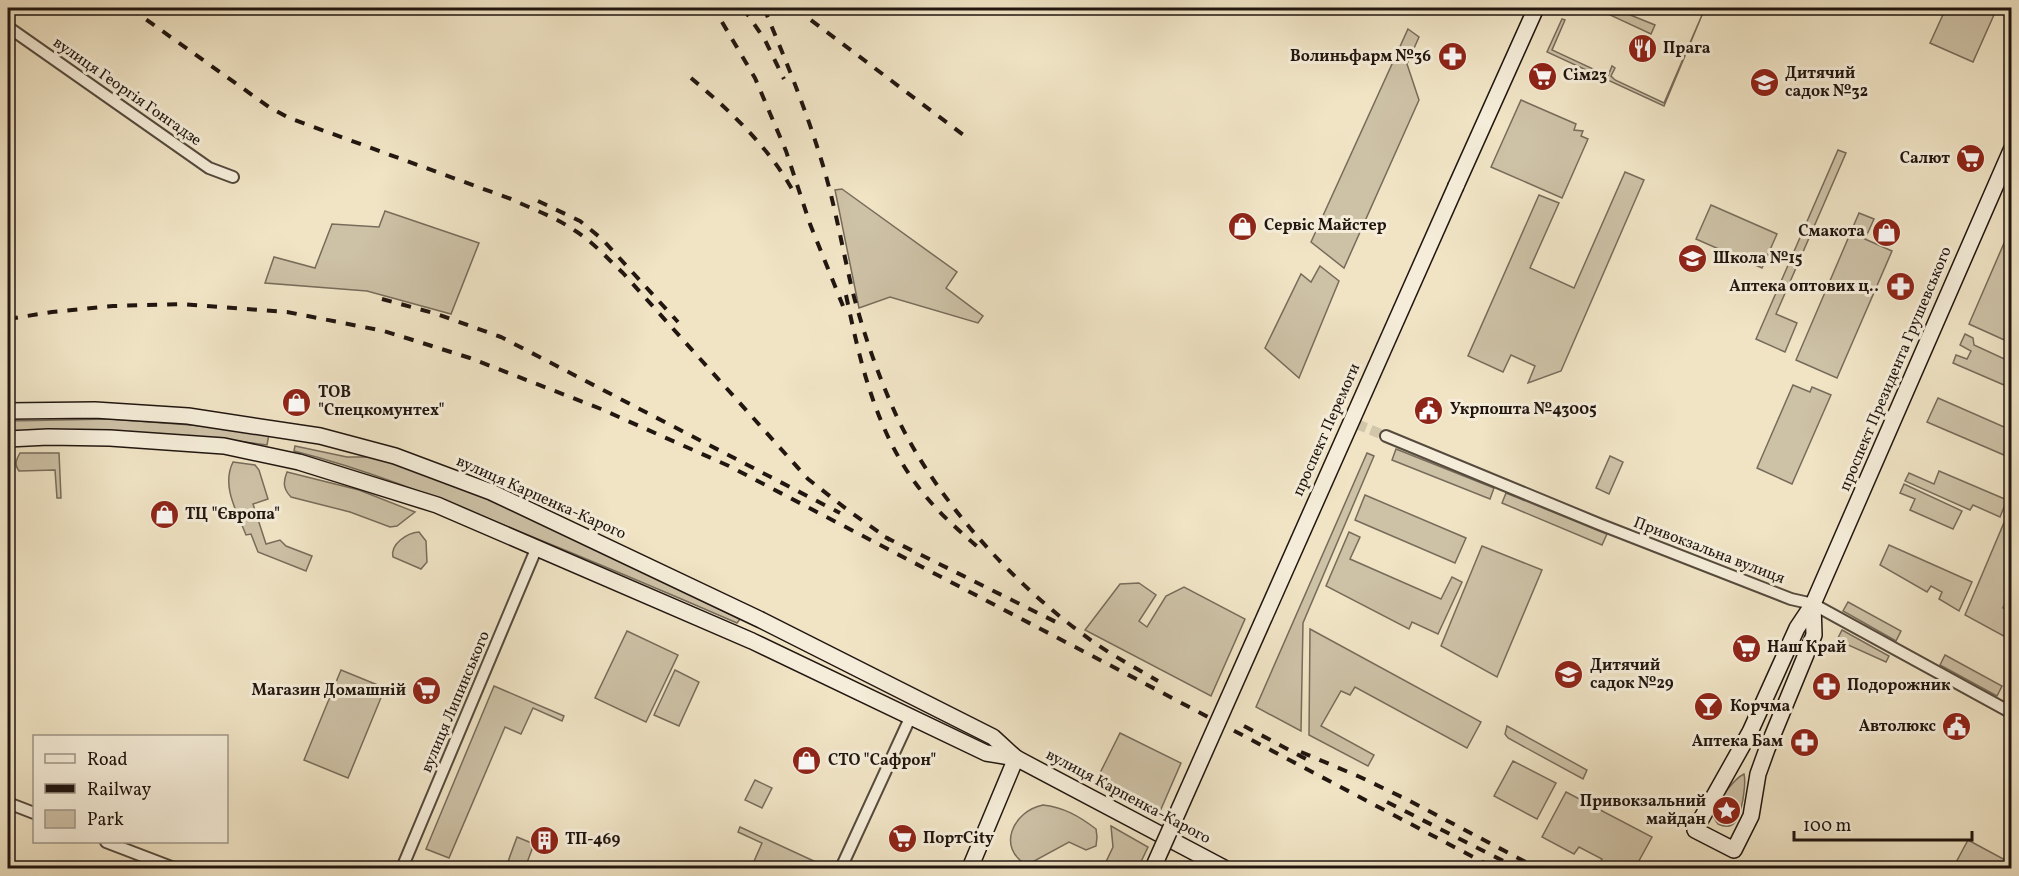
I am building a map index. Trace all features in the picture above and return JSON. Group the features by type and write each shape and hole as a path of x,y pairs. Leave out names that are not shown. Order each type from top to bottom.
{"main road":[{"name":"проспект Перемоги","path":"1153,868 1536,8"},
{"name":"проспект Президента Грушевського","path":"1813,604 2012,148"},
{"name":"вулиця Карпенка-Карого","path":"8,411 94,410 188,416 280,429 320,436 395,456 491,492 761,620 993,737 1016,758 1224,868"},
{"path":"275,456 280,429"},
{"name":"вулиця Карпенка-Карого","path":"8,439 110,438 224,446 275,456 437,505 752,641 986,753 1016,758"},
{"path":"1813,604 1814,635 1767,749 1758,774 1751,816 1734,850 1695,830 1750,732 1797,628 1813,604"},
{"path":"752,641 761,620"},
{"path":"970,868 1016,758"}],"street":[{"name":"вулиця Георгія Гонгадзе","path":"8,27 209,168 233,177"},
{"name":"Привокзальна вулиця","path":"1386,436 1625,534 1791,599 1813,604 2012,713"},
{"name":"вулиця Липинського","path":"402,868 537,547"},
{"path":"841,868 910,716"},
{"path":"8,802 33,813"},
{"path":"109,843 174,868"}],"green space":[{"path":"1613,8 1655,25 1651,34 1610,15"},
{"path":"1705,8 1664,106 1547,52 1562,19 1565,20 1552,50 1608,76 1612,66 1615,68 1611,76 1615,80 1664,103"},
{"path":"1946,8 1997,8 1973,62 1930,43"},
{"path":"1408,29 1419,37 1407,64 1419,100 1344,268 1311,242"},
{"path":"1521,100 1576,124 1574,130 1583,131 1581,136 1588,139 1562,198 1491,167"},
{"path":"1838,150 1846,153 1776,314 1797,323 1785,352 1756,339"},
{"path":"1625,172 1644,180 1561,371 1528,383 1535,366 1511,355 1503,372 1468,356 1539,195 1559,203 1530,268 1574,288"},
{"path":"842,189 957,272 946,288 983,316 978,323 890,297 859,308 835,190"},
{"path":"1711,205 1777,234 1762,268 1696,239"},
{"path":"385,211 479,243 451,314 367,291 265,283 274,257 315,268 332,224 379,227"},
{"path":"1859,213 1874,219 1865,239 1892,251 1837,378 1796,360"},
{"path":"2011,227 2011,343 1969,324"},
{"path":"1320,266 1339,281 1299,378 1265,348 1301,274 1311,282"},
{"path":"1965,334 1973,338 1974,345 2011,362 2011,388 1953,363 1956,355 1967,359 1971,351 1960,345"},
{"path":"1793,385 1810,392 1812,387 1831,395 1792,484 1757,468"},
{"path":"1938,398 2011,430 2011,458 1927,422"},
{"path":"110,419 231,428 269,434 267,445 228,440 8,433 8,421"},
{"path":"295,446 347,457 375,457 489,497 740,619 737,623 424,493 347,466 294,451"},
{"path":"1396,449 1494,488 1490,499 1392,460"},
{"path":"20,453 59,453 61,498 57,498 55,470 19,471 16,462"},
{"path":"1367,453 1374,456 1303,623 1301,731 1256,707"},
{"path":"1610,456 1623,462 1609,494 1596,488"},
{"path":"233,462 255,465 259,470 268,499 253,504 266,544 280,540 286,546 312,556 306,571 258,552 251,534 246,535 229,490"},
{"path":"1939,471 2007,500 2000,517 1973,505 1970,510 1905,481 1909,473 1934,484"},
{"path":"287,472 359,490 415,512 397,526 390,527 350,512 291,497 284,485"},
{"path":"1904,484 1962,511 1953,529 1910,510 1915,499 1900,493"},
{"path":"1506,493 1607,534 1602,545 1502,503"},
{"path":"1365,495 1466,538 1455,563 1355,520"},
{"path":"2011,506 2011,589 2003,608 2011,612 2011,640 1965,615"},
{"path":"419,532 426,541 427,562 421,569 393,557 394,548 400,540 409,534"},
{"path":"1349,532 1360,537 1350,559 1441,599 1452,577 1462,582 1438,634 1412,622 1409,629 1326,586"},
{"path":"1889,545 1972,582 1959,611 1939,599 1942,592 1931,586 1927,592 1880,565"},
{"path":"1482,546 1542,570 1497,677 1441,646"},
{"path":"1139,583 1156,595 1139,621 1147,627 1166,596 1184,587 1245,619 1211,696 1085,630 1120,584"},
{"path":"1848,602 1901,631 1896,641 1843,611"},
{"path":"1310,629 1481,722 1467,748 1355,687 1350,695 1341,691 1321,726 1374,755 1368,766 1309,735"},
{"path":"1842,630 1889,656 1886,662 1837,640"},
{"path":"627,631 678,655 646,722 595,698"},
{"path":"1945,655 2002,686 1997,696 1940,665"},
{"path":"341,670 385,688 348,778 304,760"},
{"path":"675,670 699,682 679,726 654,715"},
{"path":"494,686 564,716 562,721 533,708 521,734 505,727 449,858 426,849"},
{"path":"1507,726 1587,770 1583,779 1508,738 1505,734"},
{"path":"1120,733 1181,763 1158,816 1096,781"},
{"path":"1513,761 1556,783 1537,819 1494,796"},
{"path":"1744,774 1743,799 1736,820 1730,826 1718,824 1713,815 1720,799"},
{"path":"755,780 772,788 762,808 745,800"},
{"path":"1566,792 1652,837 1635,868 1603,868 1598,866 1602,859 1579,847 1574,854 1542,837"},
{"path":"1043,805 1071,813 1096,829 1096,846 1086,850 1069,842 1027,865 1012,849 1012,831 1023,815"},
{"path":"1111,826 1148,847 1138,868 1103,868 1113,847"},
{"path":"740,827 829,868 751,868 762,843 738,832"},
{"path":"517,837 534,844 525,868 506,867"},
{"path":"1968,840 2009,862 2006,868 1953,868"}],"tunnel":[{"path":"1329,413 1386,436"}],"railway":[{"path":"130,8 269,107 289,118 511,199 581,234 623,273 808,479 890,540"},
{"path":"743,8 765,40 784,79"},
{"path":"764,8 818,148 853,293 867,340 890,402 914,449 956,511 1007,569 1063,619 1092,641 1158,681"},
{"path":"795,8 966,137"},
{"path":"722,22 755,78 786,151 810,224 843,306"},
{"path":"691,78 720,103 760,144 793,191"},
{"path":"538,201 580,221 602,239 678,322"},
{"path":"846,295 865,376 896,453 928,499 981,550"},
{"path":"382,299 437,314 501,337 840,513"},
{"path":"8,319 113,306 182,304 287,312 384,331 470,358 601,409 729,466 1494,868"},
{"path":"885,537 1062,625"},
{"path":"1244,726 1308,760"},
{"path":"1301,752 1408,800 1537,868"},
{"path":"1387,802 1517,868"}],"place":[{"name":"Прага","path":"1642,49"},
{"name":"Волиньфарм №36","path":"1452,57"},
{"name":"Сім23","path":"1542,76"},
{"name":"Дитячий садок №32","path":"1764,83"},
{"name":"Салют","path":"1971,159"},
{"name":"Сервіс Майстер","path":"1243,226"},
{"name":"Смакота","path":"1886,232"},
{"name":"Школа №15","path":"1692,259"},
{"name":"Аптека оптових ц‥","path":"1900,287"},
{"name":"ТОВ \"Спецкомунтех\"","path":"297,402"},
{"name":"Укрпошта №43005","path":"1429,410"},
{"name":"ТЦ \"Європа\"","path":"164,515"},
{"name":"Наш Край","path":"1746,648"},
{"name":"Дитячий садок №29","path":"1569,675"},
{"name":"Подорожник","path":"1826,686"},
{"name":"Магазин Домашній","path":"427,691"},
{"name":"Корчма","path":"1709,707"},
{"name":"Автолюкс","path":"1957,727"},
{"name":"Аптека Бам","path":"1804,742"},
{"name":"СТО \"Сафрон\"","path":"807,761"},
{"name":"Привокзальний майдан","path":"1727,811"},
{"name":"ПортCity","path":"902,839"},
{"name":"ТП-469","path":"544,840"}]}
